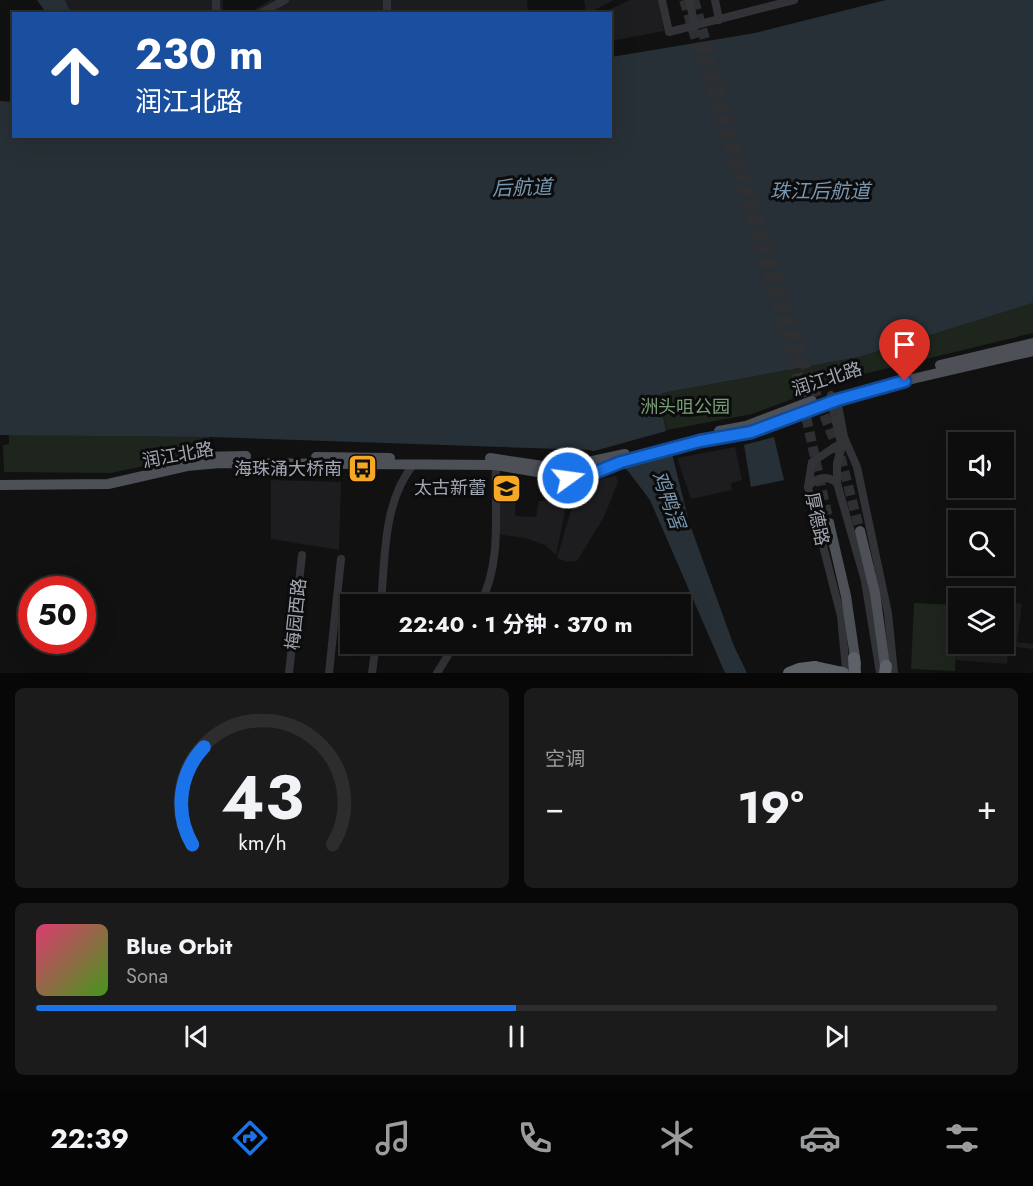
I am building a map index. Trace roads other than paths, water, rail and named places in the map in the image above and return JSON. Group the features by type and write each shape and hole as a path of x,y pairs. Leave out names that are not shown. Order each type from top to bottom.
{"highway":[{"path":"789,673 816,667 850,672 854,658"}],"main road":[{"name":"润江北路","path":"773,420 875,381 1033,343"},
{"name":"润江北路","path":"832,399 1033,351"},
{"path":"500,462 574,478 621,462 700,441 744,434 773,420"},
{"path":"500,462 543,466 595,461 699,435 773,420"},
{"name":"润江北路","path":"0,478 109,477 215,456 500,462"},
{"name":"润江北路","path":"0,485 108,484 187,466 219,463 413,465 500,462"},
{"path":"829,523 846,596 854,658"},
{"path":"860,531 875,593 886,672"}],"street":[{"path":"264,12 285,0"},
{"path":"662,0 669,32 794,0"},
{"path":"689,0 695,26"},
{"path":"715,0 719,20"},
{"path":"832,399 844,437 855,461 880,573 890,630 886,672"},
{"path":"808,487 812,462 841,443 832,399"},
{"path":"837,483 837,463 844,437"},
{"path":"485,594 489,586 495,551 500,462"},
{"path":"382,594 389,519 402,478 413,465"},
{"name":"厚德路","path":"850,672 840,616 808,487 813,481 821,478 831,479 837,483 865,581 886,672"},
{"name":"梅园西路","path":"289,673 302,555"},
{"path":"329,673 341,559"},
{"path":"336,611 340,612"},
{"path":"372,673 375,654"},
{"path":"437,673 449,654"},
{"path":"830,673 850,672"}],"water":[{"path":"37,0 65,0 71,12 45,12"},
{"name":"珠江后航道","path":"886,0 1033,0 1033,303 859,357 663,393 656,398 655,405 660,405 689,522 734,646 747,673 725,673 650,500 628,471 615,461 590,450 209,437 0,435 0,101 12,102 12,138 612,138 612,57 755,33"},
{"path":"774,437 784,480 751,487 744,445"}],"tunnel":[{"path":"684,0 797,374 829,523"},
{"path":"694,0 727,116 807,371 840,455 860,531"}],"place":[{"name":"海珠涌大桥南","path":"363,469"},
{"name":"太古新蕾","path":"507,488"}],"water label":[{"name":"后航道","path":"522,188"},
{"name":"鸡鸭滘","path":"668,500"}],"park label":[{"name":"洲头咀公园","path":"685,407"}]}
